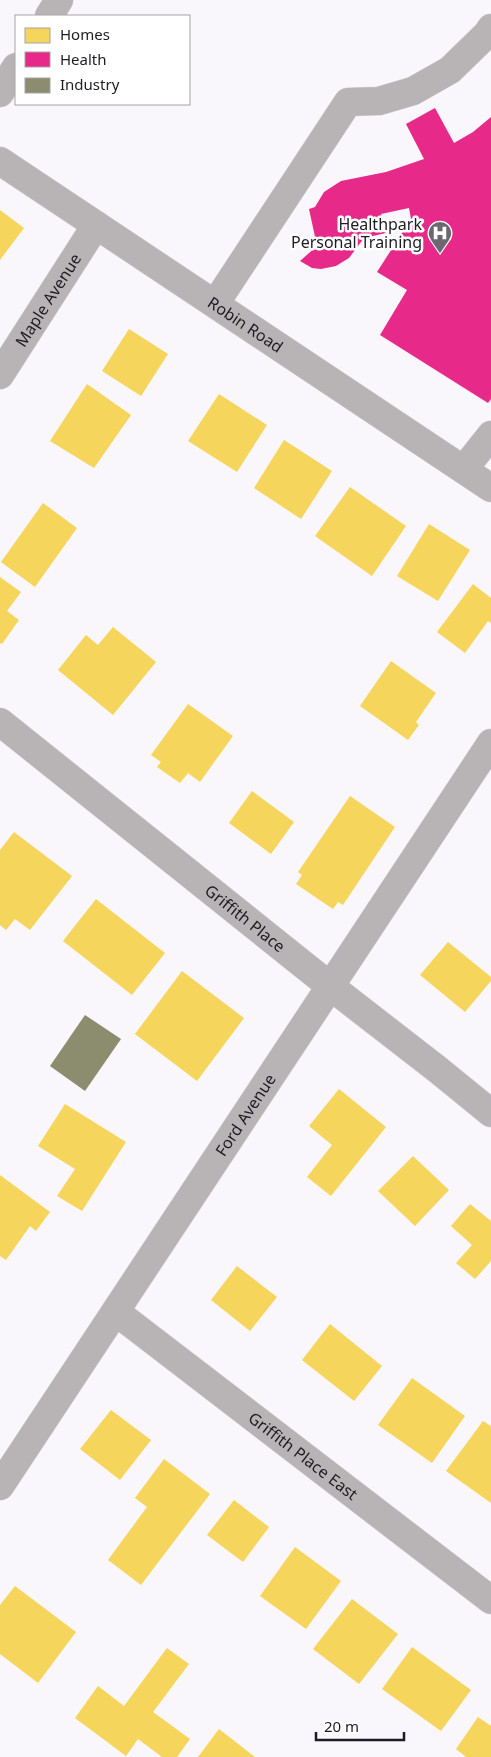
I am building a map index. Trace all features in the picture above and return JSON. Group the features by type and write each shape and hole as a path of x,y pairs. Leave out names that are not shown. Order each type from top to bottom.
{"street":[{"path":"50,15 59,0"},
{"path":"215,304 348,102 379,101 413,91 450,70 491,28"},
{"path":"0,93 15,69"},
{"name":"Robin Road","path":"0,161 491,488"},
{"name":"Maple Avenue","path":"0,375 96,225"},
{"path":"464,470 491,435"},
{"name":"Griffith Place","path":"0,722 491,1113"},
{"name":"Ford Avenue","path":"0,1486 491,743"},
{"name":"Griffith Place East","path":"116,1312 491,1600"}],"building: Homes":[{"path":"0,210 24,228 0,260"},
{"path":"129,329 168,354 141,396 102,371"},
{"path":"87,384 131,415 94,468 50,441"},
{"path":"219,394 267,425 237,472 188,441"},
{"path":"284,440 332,471 301,519 254,488"},
{"path":"350,487 406,526 372,576 315,536"},
{"path":"43,503 77,528 35,587 1,562"},
{"path":"429,524 470,550 438,601 397,576"},
{"path":"0,577 21,592 7,611 19,620 2,644 0,643"},
{"path":"473,584 491,598 491,623 488,621 465,653 437,632"},
{"path":"113,627 156,662 113,715 58,670 86,635 98,645"},
{"path":"391,661 436,693 416,722 419,725 408,740 360,706"},
{"path":"188,704 233,736 200,782 188,773 180,783 157,767 161,762 151,755"},
{"path":"252,791 294,822 271,854 229,823"},
{"path":"350,796 395,827 343,905 338,902 333,909 296,884 302,875 298,872"},
{"path":"14,832 72,876 30,930 15,919 6,930 0,925 0,850"},
{"path":"96,899 165,953 132,995 63,941"},
{"path":"448,942 491,977 491,981 465,1012 420,975"},
{"path":"182,971 244,1018 197,1081 135,1034"},
{"path":"339,1089 386,1127 331,1196 307,1177 332,1145 309,1126"},
{"path":"65,1104 126,1142 82,1211 57,1196 75,1169 38,1146"},
{"path":"413,1156 449,1190 415,1226 378,1191"},
{"path":"0,1175 50,1212 36,1231 30,1226 6,1260 0,1256"},
{"path":"470,1204 491,1221 491,1261 475,1279 456,1263 472,1245 451,1226"},
{"path":"237,1266 277,1297 250,1331 211,1300"},
{"path":"330,1324 382,1366 354,1401 302,1360"},
{"path":"412,1378 465,1416 432,1463 378,1425"},
{"path":"111,1410 151,1440 120,1480 80,1449"},
{"path":"483,1421 491,1426 491,1503 446,1471"},
{"path":"164,1459 210,1494 141,1585 108,1560 147,1507 135,1498"},
{"path":"234,1500 269,1527 243,1562 207,1535"},
{"path":"295,1547 341,1581 306,1629 260,1596"},
{"path":"15,1586 76,1632 38,1683 0,1654 0,1605"},
{"path":"352,1599 398,1634 359,1684 313,1649"},
{"path":"412,1647 471,1690 441,1731 382,1689"},
{"path":"167,1648 189,1664 153,1712 190,1739 177,1757 162,1757 138,1739 126,1756 75,1718 98,1686 124,1706"},
{"path":"478,1717 491,1726 491,1757 466,1757 456,1749"},
{"path":"219,1729 255,1757 198,1757"}],"building: Health":[{"name":"Healthpark Personal Training","path":"435,108 454,143 473,132 491,117 491,399 488,403 380,335 407,290 377,272 411,219 409,208 381,214 386,233 364,238 349,258 336,266 321,269 312,268 300,261 317,246 309,209 315,207 324,192 341,181 386,172 424,159 406,124"}],"building: Industry":[{"path":"85,1015 121,1039 85,1091 50,1066"}],"place":[{"name":"Healthpark Personal Training","path":"440,254"}]}
